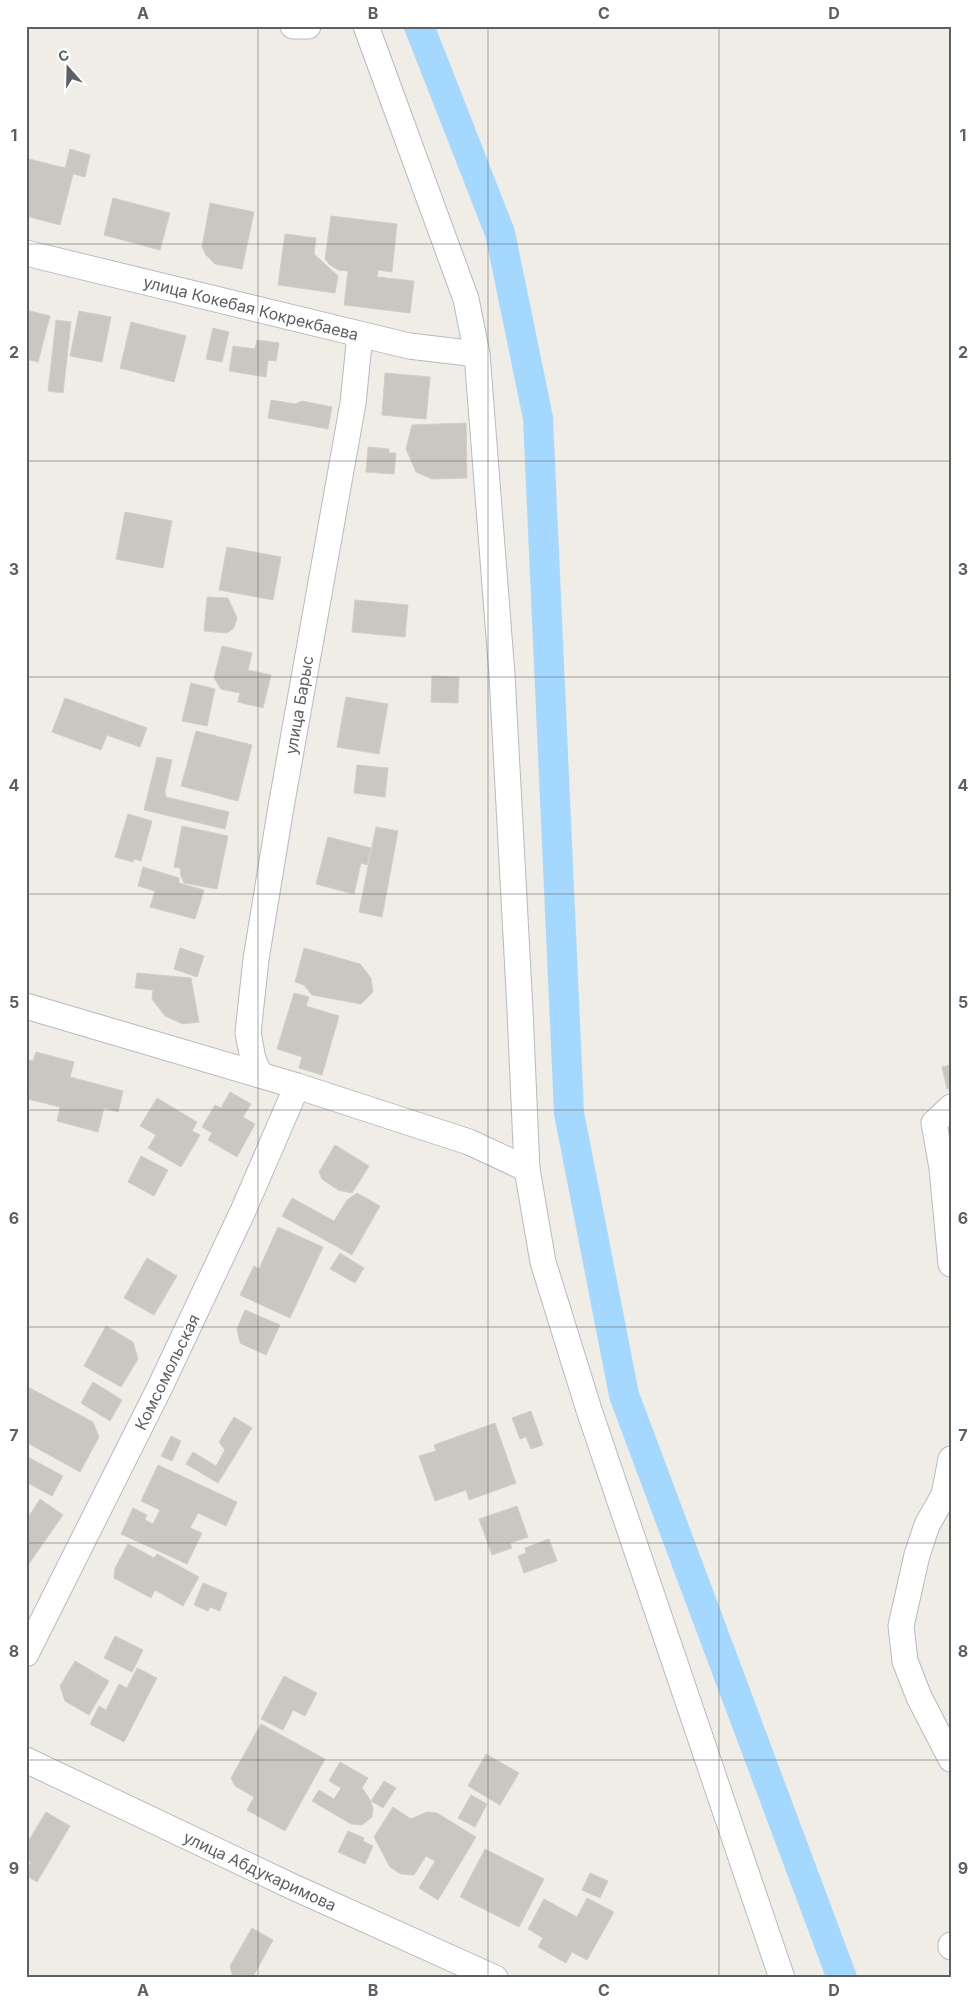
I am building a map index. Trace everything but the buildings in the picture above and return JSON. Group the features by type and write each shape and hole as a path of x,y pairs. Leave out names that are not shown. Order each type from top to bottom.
{"street":[{"path":"294,26 308,26"},
{"path":"366,26 466,299 477,354 502,675 527,1169 543,1262 586,1401 782,1978"},
{"name":"улица Кокебая Кокрекбаева","path":"26,253 409,346 477,354"},
{"name":"улица Барыс","path":"260,1075 253,1059 248,1033 256,959 353,403 360,335"},
{"path":"26,1006 297,1086 468,1142 527,1169"},
{"name":"Комсомольская","path":"26,1654 160,1387 243,1211 297,1086"},
{"path":"951,1107 934,1123 942,1168 951,1264"},
{"path":"951,1459 944,1495 927,1525 920,1548 901,1626 905,1661 919,1697 951,1759"},
{"name":"улица Абдукаримова","path":"26,1760 291,1886 495,1978"}],"waterway":[{"path":"419,26 500,233 538,418 569,1113 624,1395 842,1978"}]}
